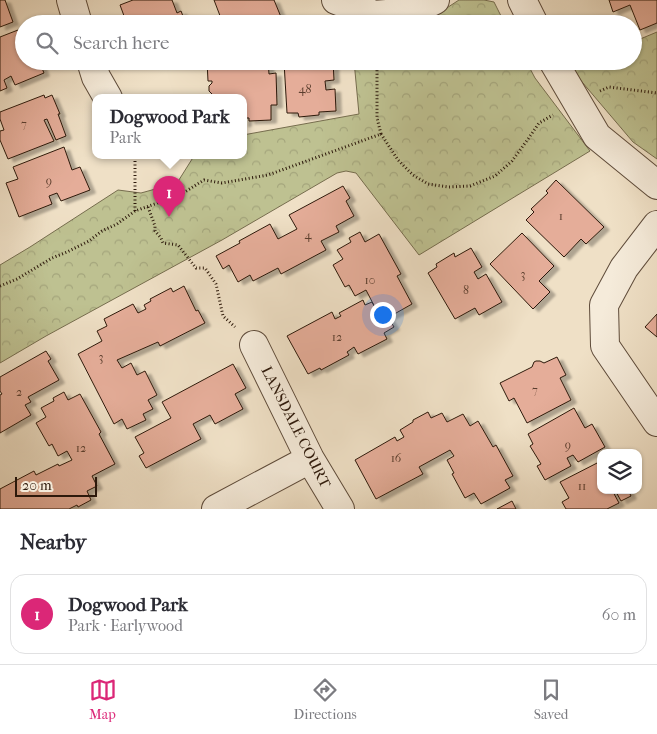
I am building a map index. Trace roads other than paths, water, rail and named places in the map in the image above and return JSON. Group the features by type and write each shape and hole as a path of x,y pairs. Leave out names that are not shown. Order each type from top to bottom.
{"street":[{"path":"71,0 75,15"},
{"path":"336,0 374,15 411,12 435,0"},
{"path":"522,0 530,15"},
{"path":"94,70 106,94"},
{"path":"558,70 598,136 657,185"},
{"path":"657,225 624,268 604,306 606,346 657,422"},
{"name":"LANSDALE COURT","path":"254,345 310,459 340,509"},
{"path":"216,509 310,459"}],"place":[{"name":"Dogwood Park","path":"169,217"}]}
